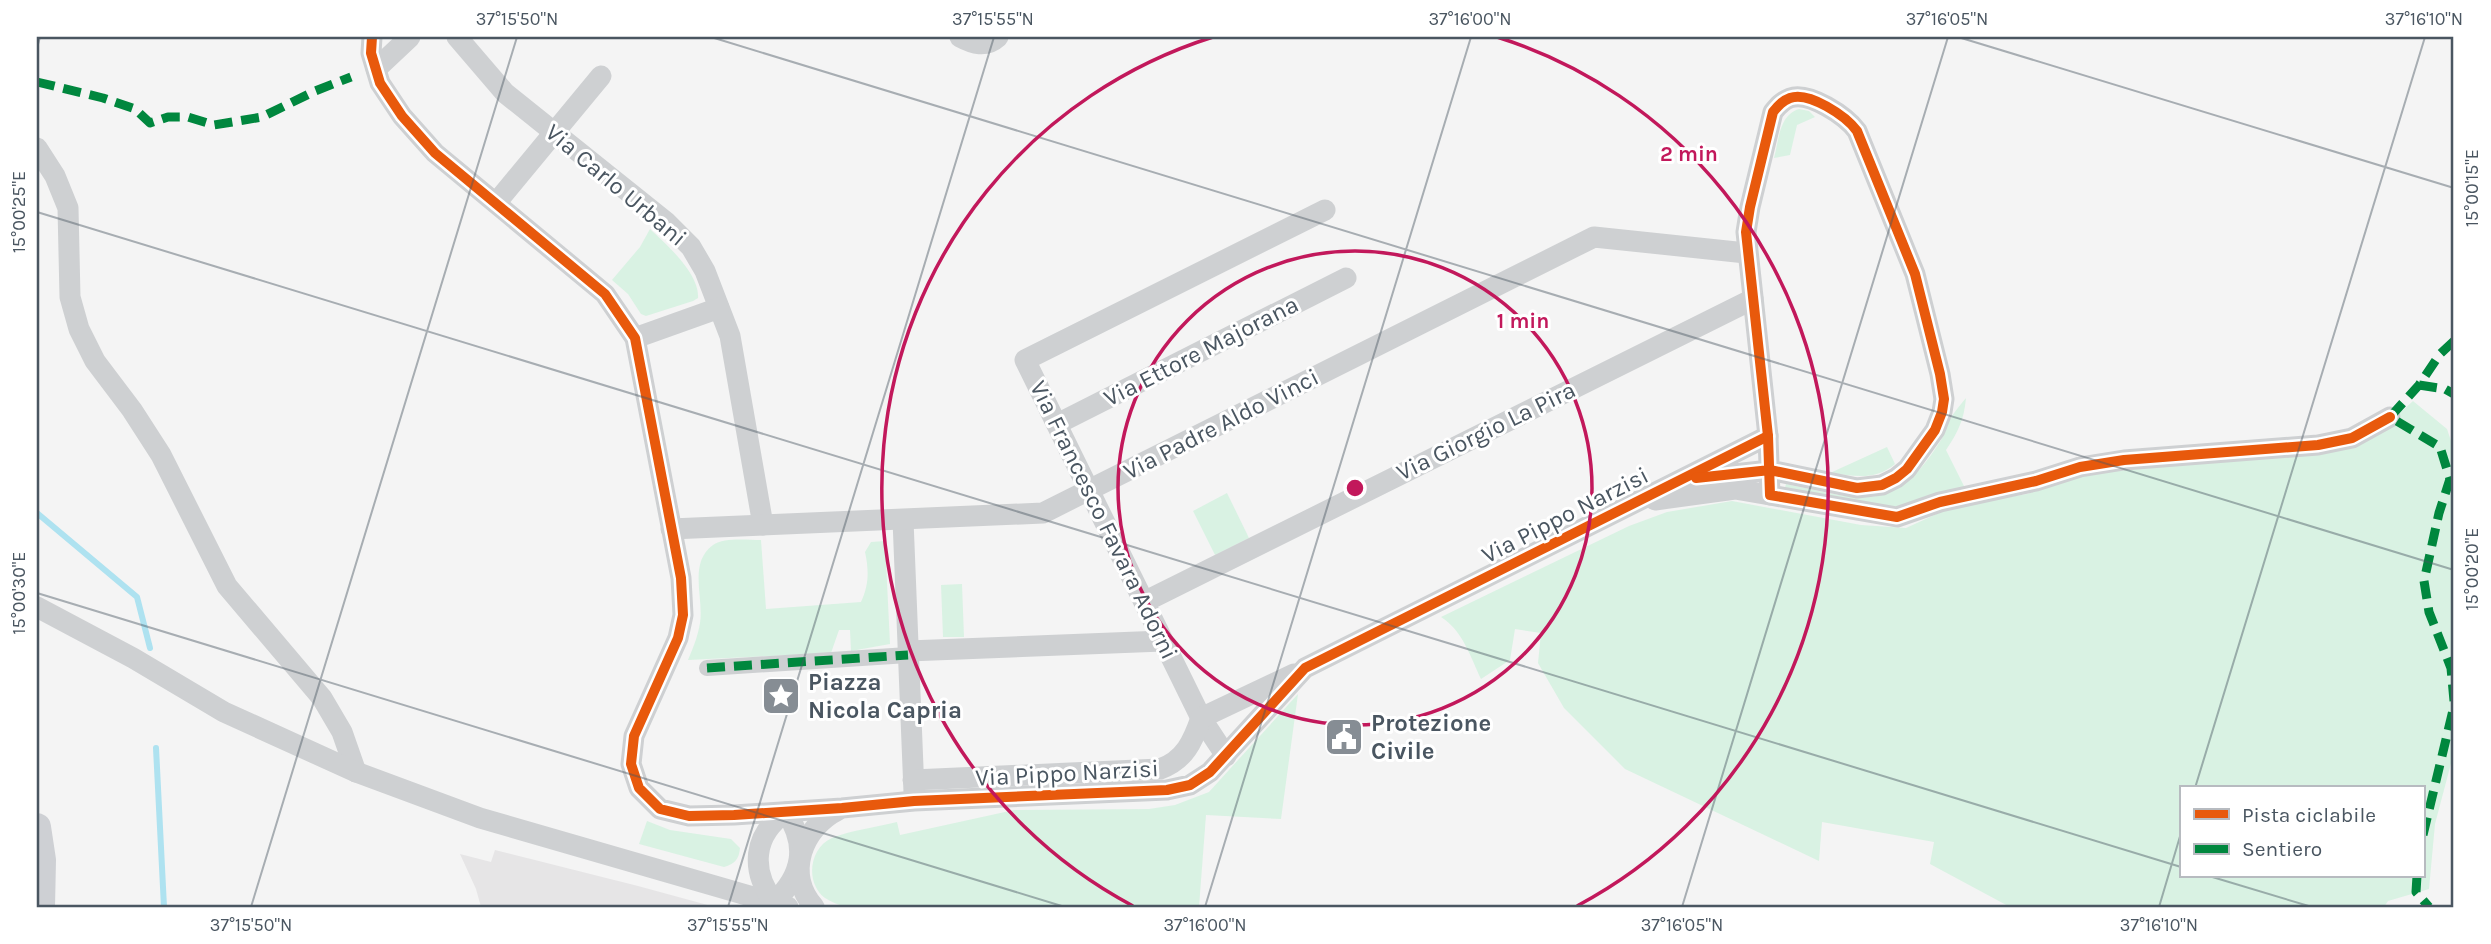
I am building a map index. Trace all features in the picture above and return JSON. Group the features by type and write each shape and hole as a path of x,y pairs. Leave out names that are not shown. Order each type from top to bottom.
{"main road":[{"path":"37,827 42,860 41,907"}],"street":[{"path":"372,37 372,53 380,83 402,116 435,153 605,294 635,338 719,308"},
{"path":"376,69 410,37"},
{"name":"Via Carlo Urbani","path":"457,37 505,93 666,222 691,247 705,271 730,336 763,525"},
{"path":"960,37 971,44 993,41 998,37"},
{"path":"496,202 601,76"},
{"path":"1685,479 1770,470 1857,488 1882,485 1907,469 1928,439 1942,412 1944,398 1940,374 1915,274 1857,131 1849,120 1805,97 1792,97 1781,102 1773,112 1746,232 1746,253 1768,436 1770,470 1770,495"},
{"path":"37,148 55,176 68,208 70,297 79,329 95,361 132,410 161,455 227,586 322,698 342,732 356,772"},
{"name":"Via Francesco Favara Adorni","path":"1226,756 1201,718 1025,360 1325,210"},
{"name":"Via Padre Aldo Vinci","path":"671,528 1043,513 1594,237 1746,253"},
{"name":"Via Ettore Majorana","path":"1057,424 1346,278"},
{"name":"Via Giorgio La Pira","path":"1144,602 1753,299"},
{"name":"Via Pippo Narzisi","path":"635,338 681,578 683,615 678,638 634,736 631,764 639,788 660,809 689,816 842,808 914,790 1167,790 1191,785 1210,772 1226,756 1306,668 1768,436"},
{"path":"1636,503 1735,489 1897,517 1940,502 2036,481 2080,467 2124,460 2318,445 2352,438 2390,417"},
{"path":"903,520 914,790 1160,769 1172,765 1185,753 1193,741 1201,718 1306,668"},
{"path":"37,607 225,712 356,772 480,818 785,906"},
{"path":"707,667 908,653 1163,641"},
{"path":"785,906 789,884 813,828 826,816 842,808"},
{"path":"726,888 749,877 765,830 786,812 800,842 800,875 803,889 814,907"},
{"path":"734,815 752,828 757,839 761,876 766,892 785,906"}],"shaded area":[{"path":"495,850 715,907 481,907 460,854 491,862"}],"green space":[{"path":"1799,109 1809,111 1815,117 1797,125 1790,155 1774,158 1784,122 1792,112"},
{"path":"650,229 688,270 694,279 698,298 646,316 641,314 628,294 612,280 640,247"},
{"path":"1966,398 1960,426 1946,450 1965,488 1896,511 1784,491 1786,484 1856,497 1891,492 1924,465 1941,440 1952,416"},
{"path":"2413,401 2447,429 2454,450 2454,752 2435,824 2429,889 2388,901 2384,907 2010,907 1930,864 1934,842 1822,822 1819,861 1625,769 1564,708 1538,663 1541,633 1515,629 1510,660 1481,679 1455,629 1441,617 1629,526 1667,512 1732,501 1861,525 1906,528 1952,507 2027,494 2069,479 2389,423"},
{"path":"1887,447 1895,464 1880,473 1864,476 1830,473"},
{"path":"1227,493 1249,538 1215,555 1193,511"},
{"path":"761,540 766,609 861,602 868,577 865,552 871,542 885,541 890,644 851,651 850,630 839,630 831,653 688,660 700,623 699,571 705,552 718,542"},
{"path":"962,584 964,637 943,637 941,585"},
{"path":"1298,694 1281,819 1206,815 1199,907 845,907 825,898 814,884 812,866 818,849 832,838 856,831 897,822 900,835 1014,810 1149,809 1175,805 1209,792"},
{"path":"647,821 670,830 731,839 740,848 739,855 734,863 724,867 639,844"}],"waterway":[{"path":"37,513 137,597 150,648"},
{"path":"156,748 164,907"}],"marked path":[{"path":"37,82 103,98 135,109 150,123 168,117 188,117 214,125 262,117 351,77"},
{"path":"2454,341 2440,354 2419,385 2390,417 2440,447 2450,479 2439,513 2424,581 2429,612 2451,668 2454,701"},
{"path":"2419,385 2445,389 2454,394"},
{"path":"707,668 908,655"},
{"path":"2424,831 2454,706"},
{"path":"2417,878 2416,892 2429,907"}],"cycle path":[{"path":"372,37 371,53 380,83 402,116 435,153 605,294 635,338 681,578 683,615 678,638 634,736 631,764 639,788 660,809 689,816 734,815 914,801 1167,790 1190,785 1210,772 1305,668 1768,436"},
{"path":"1696,478 1770,470 1857,488 1882,485 1907,469 1935,430 1942,412 1944,399 1940,374 1915,274 1857,131 1826,106 1798,97 1790,98 1773,112 1746,232 1768,436 1770,495 1897,517 1940,502 2036,481 2080,467 2124,460 2318,445 2352,438 2390,417"}],"place":[{"name":"Piazza Nicola Capria","path":"781,696"},
{"name":"Protezione Civile","path":"1344,737"}]}
